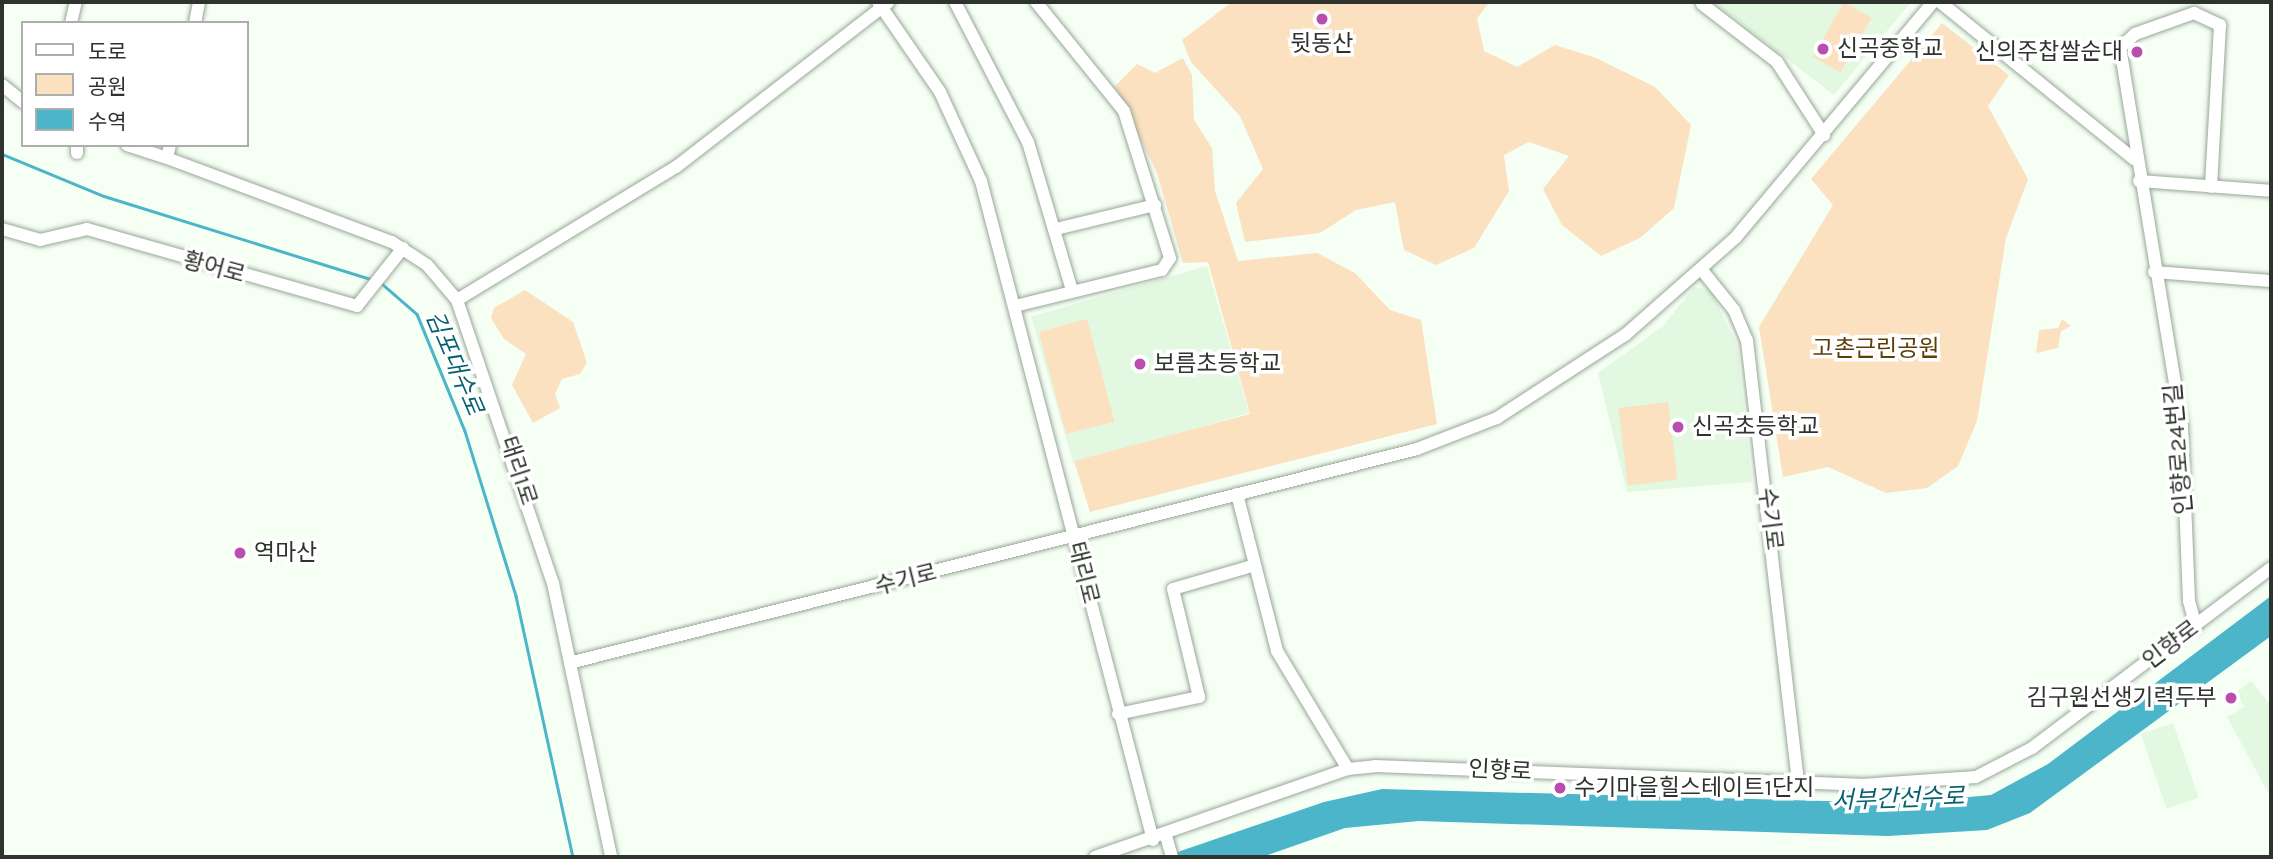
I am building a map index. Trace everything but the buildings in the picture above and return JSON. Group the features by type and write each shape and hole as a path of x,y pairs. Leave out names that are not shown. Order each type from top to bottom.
{"street":[{"path":"71,21 76,2"},
{"path":"195,21 199,2"},
{"path":"955,2 1014,108 1056,229 1072,291"},
{"path":"1014,306 1166,268 1170,258 1155,205 1118,100 1036,2"},
{"name":"수기로","path":"573,663 1417,449 1497,418 1597,356 1702,269 1824,135 1933,2"},
{"path":"1940,2 2134,159"},
{"path":"457,300 676,167 883,4"},
{"name":"태리로","path":"883,4 940,92 976,170 1014,306 1118,714 1165,845"},
{"path":"1702,4 1777,61 1824,135"},
{"name":"인향로24번길","path":"2196,627 2189,601 2182,426 2134,159 2122,42 2184,14 2210,16 2220,25 2211,187"},
{"path":"2,85 21,100"},
{"name":"태리1로","path":"139,147 169,152 399,253 457,300 531,510 573,663 611,857"},
{"path":"2139,181 2271,191"},
{"path":"1056,229 1155,205"},
{"name":"황어로","path":"2,229 40,240 87,229 357,306 399,253"},
{"name":"수기로","path":"1702,269 1734,310 1747,341 1798,782"},
{"path":"2154,272 2271,281"},
{"path":"1237,494 1277,651 1348,769"},
{"path":"1118,714 1199,697 1173,589 1255,565"},
{"name":"인향로","path":"1095,857 1165,845 1348,769 1798,782 1945,783 1990,772 2196,627 2271,568"}],"shaded area":[{"name":"신곡중학교","path":"1713,2 1911,2 1834,95"},
{"name":"보름초등학교","path":"1207,266 1249,413 1073,464 1031,316"},
{"name":"신곡초등학교","path":"1694,287 1711,291 1737,345 1752,482 1627,492 1598,373 1663,326"},
{"path":"2251,681 2271,705 2271,798 2227,717 2244,707 2236,693"},
{"path":"2173,723 2199,798 2167,809 2141,734"}],"green space":[{"path":"1232,2 1490,2 1477,18 1484,51 1517,67 1555,45 1596,58 1655,87 1691,125 1674,208 1640,238 1601,256 1562,225 1543,189 1569,156 1529,142 1504,155 1509,191 1474,248 1436,265 1404,250 1395,202 1356,210 1320,233 1245,242 1236,203 1263,169 1240,116 1191,62 1182,40"},
{"path":"1844,2 1872,18 1840,73 1812,57"},
{"name":"고촌근린공원","path":"1942,23 2009,75 1988,106 2028,179 2006,238 1977,421 1958,466 1927,488 1886,493 1828,467 1783,477 1759,327 1833,205 1811,179"},
{"path":"1183,58 1192,75 1194,120 1212,148 1215,191 1238,261 1317,253 1355,273 1390,310 1421,320 1437,424 1090,512 1074,461 1250,414 1208,262 1183,263 1157,173 1115,86 1137,64 1155,73"},
{"path":"525,290 573,322 587,363 580,374 562,379 555,394 560,408 533,423 512,385 526,354 504,339 491,318 494,308"},
{"path":"1087,319 1114,421 1066,434 1039,332"},
{"path":"2062,319 2071,326 2061,331 2058,348 2036,353 2039,330 2058,328"},
{"path":"1668,402 1678,479 1628,486 1618,408"}],"water":[{"path":"2271,596 2271,636 2030,813 1987,830 1888,836 1419,821 1345,828 1262,857 1163,857 1324,802 1382,789 1901,803 1991,795 2048,764"}],"waterway":[{"name":"김포대수로","path":"2,154 104,196 374,280"},
{"name":"김포대수로","path":"380,282 417,314 465,431 516,596 573,857"}],"place":[{"name":"뒷동산","path":"1322,19"},
{"name":"신곡중학교","path":"1823,49"},
{"name":"신의주찹쌀순대","path":"2137,52"},
{"name":"보름초등학교","path":"1140,364"},
{"name":"신곡초등학교","path":"1678,427"},
{"name":"역마산","path":"240,553"},
{"name":"김구원선생기력두부","path":"2231,698"},
{"name":"수기마을힐스테이트1단지","path":"1560,788"}],"water label":[{"name":"서부간선수로","path":"1898,799"}]}
